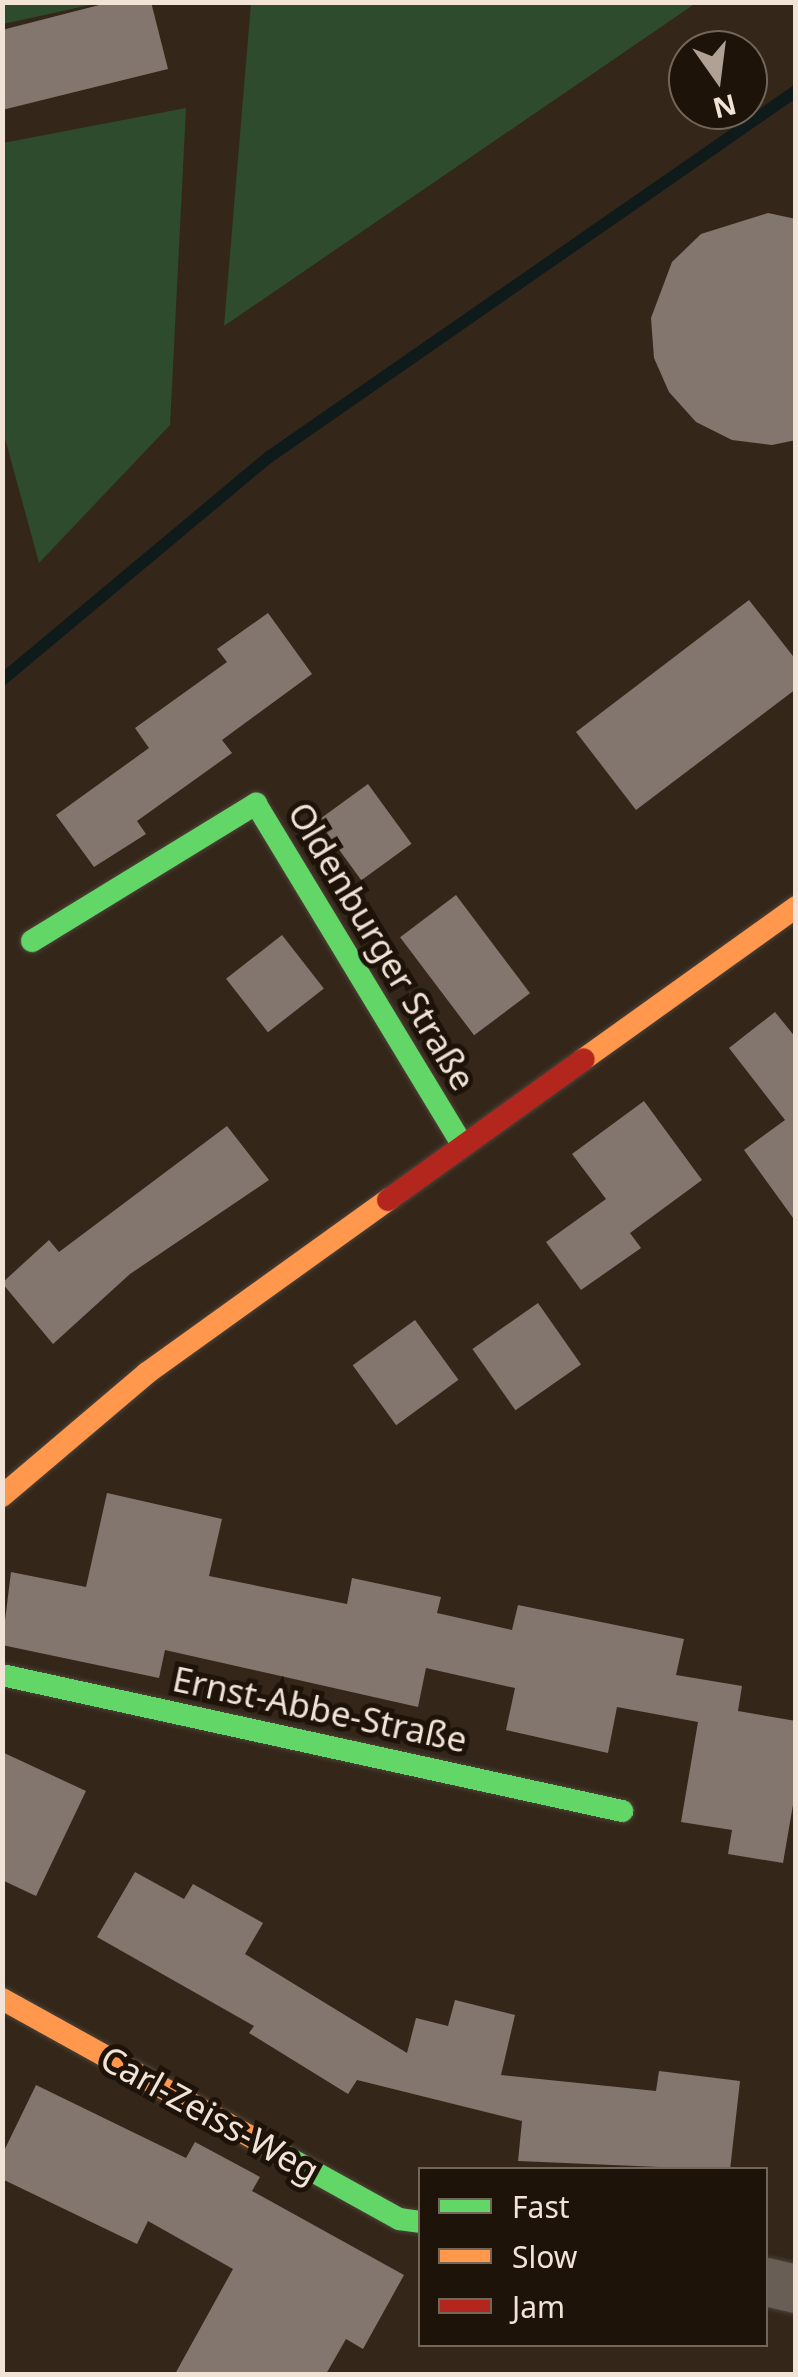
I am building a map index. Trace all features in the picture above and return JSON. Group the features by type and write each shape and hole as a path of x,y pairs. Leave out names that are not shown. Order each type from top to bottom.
{"street":[{"name":"Oldenburger Straße","path":"32,941 256,804 461,1144"},
{"name":"Oldenburger Straße","path":"2,1496 146,1373 796,907"},
{"name":"Ernst-Abbe-Straße","path":"2,1675 622,1812"},
{"name":"Carl-Zeiss-Weg","path":"2,1999 399,2219 418,2222"},
{"path":"768,2282 796,2289"}],"green space":[{"path":"3,2 99,2 99,3 3,24"},
{"path":"251,2 696,3 224,326"},
{"path":"186,108 170,425 39,563 3,431 3,143"}],"building":[{"path":"111,2 151,2 168,69 2,110 2,30"},
{"path":"768,213 796,219 796,440 772,445 732,440 696,422 669,392 654,358 651,318 672,262 701,234"},
{"path":"749,600 796,660 796,689 636,810 576,732"},
{"path":"268,613 312,674 222,740 232,753 137,821 146,834 94,867 56,815 149,748 135,728 227,662 217,649"},
{"path":"368,784 411,844 361,880 318,820"},
{"path":"456,895 530,993 474,1035 400,937"},
{"path":"282,935 324,989 268,1032 226,979"},
{"path":"775,1012 796,1038 796,1222 744,1150 785,1120 729,1048"},
{"path":"644,1101 702,1180 630,1233 641,1248 581,1290 546,1242 606,1199 572,1154"},
{"path":"227,1126 269,1180 130,1274 53,1344 2,1283 49,1240 59,1252"},
{"path":"538,1303 581,1364 515,1410 472,1349"},
{"path":"415,1320 458,1380 396,1425 353,1365"},
{"path":"107,1493 222,1519 209,1576 347,1604 352,1578 441,1597 437,1613 512,1630 518,1605 684,1639 676,1675 742,1686 738,1711 796,1721 796,1787 783,1863 728,1854 732,1830 681,1822 698,1722 617,1707 608,1753 506,1730 515,1688 426,1668 418,1707 165,1650 159,1678 2,1645 11,1572 86,1587"},
{"path":"2,1752 86,1791 36,1896 2,1880"},
{"path":"135,1872 184,1899 193,1884 263,1923 245,1954 407,2053 416,2018 448,2026 455,2000 515,2015 501,2075 656,2091 659,2071 740,2081 730,2167 518,2161 522,2121 357,2080 348,2094 249,2033 254,2026 97,1937"},
{"path":"36,2085 186,2158 195,2142 260,2177 252,2191 404,2275 363,2349 346,2339 326,2374 175,2374 233,2269 148,2221 137,2244 2,2179 2,2155"}],"waterway":[{"path":"2,680 269,457 796,91"}],"traffic: fast":[{"path":"32,941 256,804 461,1143"},
{"path":"2,1675 622,1811"},
{"path":"269,2147 399,2219 418,2222"}],"traffic: slow":[{"path":"584,1059 796,907"},
{"path":"2,1496 147,1373 388,1200"},
{"path":"2,1999 269,2147"}],"traffic: jam":[{"path":"388,1200 584,1059"}]}
